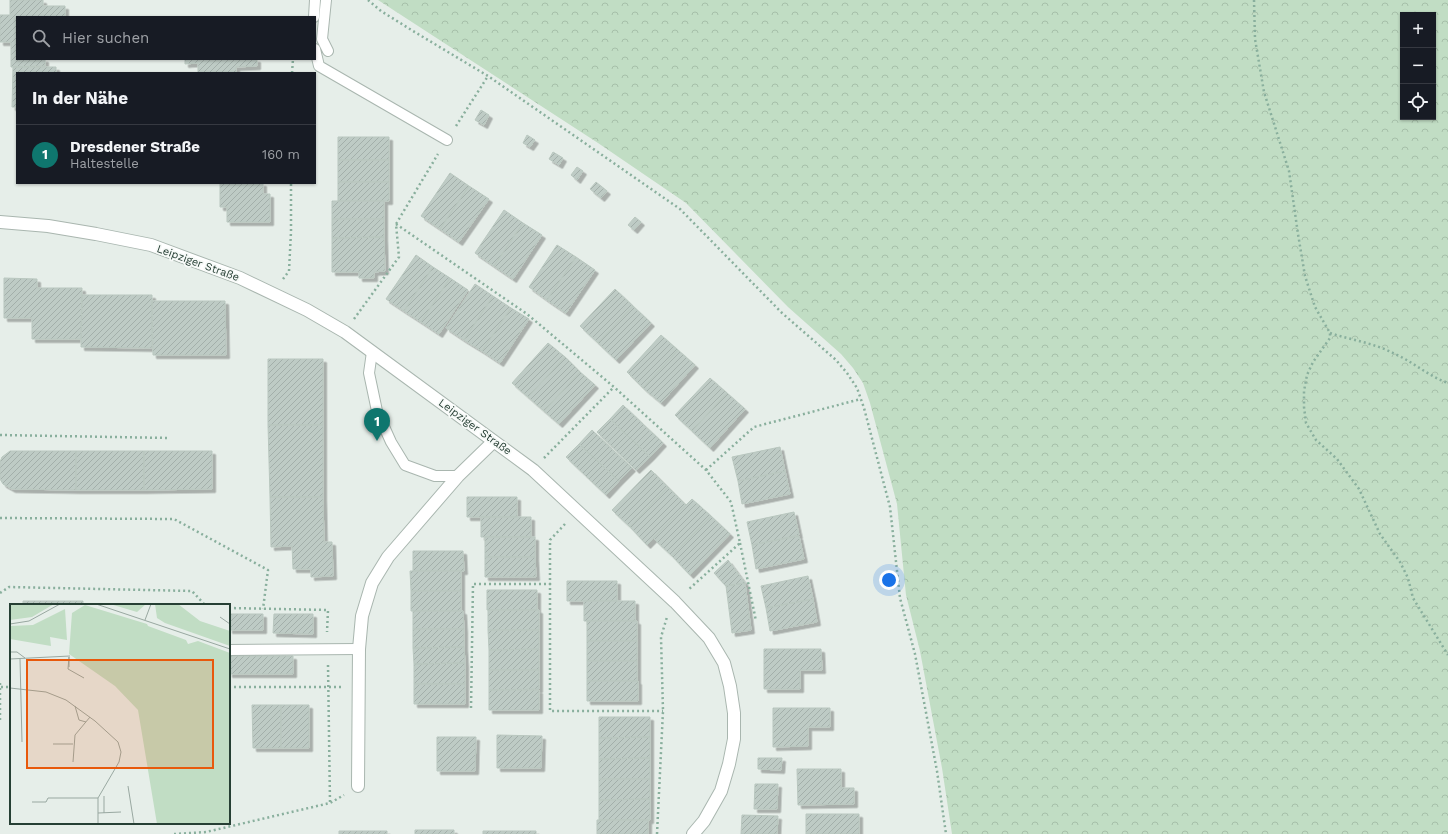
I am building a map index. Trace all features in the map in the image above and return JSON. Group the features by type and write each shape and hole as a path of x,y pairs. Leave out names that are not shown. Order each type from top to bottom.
{"street":[{"name":"Leipziger Straße","path":"0,222 48,226 151,245 240,278 306,310 345,332 533,470 675,602 709,638 724,663 730,686 734,713 734,739 729,764 721,791 704,821 693,834"},
{"path":"358,786 359,649 362,616 372,583 388,558 458,476 493,442"}],"lane":[{"path":"314,16 315,0"},
{"path":"326,0 322,39 328,51"},
{"path":"316,55 318,66 447,140"},
{"path":"372,352 369,374 378,412 390,442 405,465 435,476 458,476"},
{"path":"230,650 359,649"}],"path":[{"path":"368,0 381,11 488,76 680,209 782,313 836,360 847,373 857,388 871,430 890,507 900,598 916,662 937,771 946,834"},
{"path":"1254,0 1255,39 1264,92 1289,171 1305,276 1315,307 1330,333 1330,338 1313,362 1307,375 1304,391 1306,423 1316,440 1337,459 1359,489 1380,534 1408,578 1413,598 1448,655"},
{"path":"292,72 293,60"},
{"path":"345,332 399,257 396,224 488,76"},
{"path":"273,294 289,271 292,232 291,184"},
{"path":"396,224 527,314 614,387 706,470 731,502 756,621"},
{"path":"1330,333 1391,351 1409,360 1436,379 1448,383"},
{"path":"533,470 614,387"},
{"path":"706,470 754,427 861,399"},
{"path":"0,435 170,438"},
{"path":"566,500 567,522 550,540 550,711 663,711"},
{"path":"0,518 174,519 268,570 263,609"},
{"path":"657,834 663,711 661,637 666,619 675,602 740,543"},
{"path":"471,708 473,584 551,584"},
{"path":"0,592 9,587 192,590 204,604"},
{"path":"230,608 328,610 327,649 330,803"},
{"path":"0,683 0,722"},
{"path":"230,687 358,688"},
{"path":"174,834 206,832 330,803 358,786"}],"green space":[{"path":"378,0 1448,0 1448,834 952,834 942,768 920,651 906,595 897,504 870,403 863,383 841,354 788,307 686,203 598,143"}],"building":[{"path":"10,0 43,0 43,6 65,6 65,16 16,16 16,60 45,60 45,66 11,67 11,42 0,42 0,15 10,15"},
{"path":"185,60 257,60 257,66 236,67 236,72 198,72 198,63 185,64"},
{"path":"13,67 56,67 56,72 16,72 16,107 12,107"},
{"path":"481,110 489,115 484,125 475,120"},
{"path":"527,135 535,140 530,147 523,143"},
{"path":"338,137 389,137 389,160 338,160"},
{"path":"553,152 563,158 559,165 549,159"},
{"path":"338,160 389,160 389,182 338,182"},
{"path":"577,167 583,171 577,180 571,175"},
{"path":"450,173 469,186 440,229 421,216"},
{"path":"338,182 389,182 389,201 338,201"},
{"path":"596,182 607,191 601,198 590,189"},
{"path":"220,184 263,184 263,194 270,194 270,222 227,222 227,207 220,207"},
{"path":"469,186 489,199 459,242 440,229"},
{"path":"332,201 384,201 384,219 332,219"},
{"path":"504,210 523,223 494,266 475,253"},
{"path":"635,217 641,222 634,230 628,225"},
{"path":"332,219 384,219 384,237 332,238"},
{"path":"523,223 542,235 513,279 494,266"},
{"path":"384,237 385,271 374,272 374,278 359,278 359,272 332,272 332,238"},
{"path":"557,245 576,257 547,300 529,287"},
{"path":"416,255 433,267 404,311 386,299"},
{"path":"576,257 595,270 566,313 547,300"},
{"path":"433,267 450,278 421,322 404,311"},
{"path":"4,278 37,279 37,288 82,288 81,339 32,339 32,318 4,318"},
{"path":"450,278 468,290 439,334 421,322"},
{"path":"475,284 493,296 464,340 446,328"},
{"path":"615,289 633,306 598,343 580,326"},
{"path":"82,295 152,295 152,348 81,347"},
{"path":"493,296 511,308 482,351 464,340"},
{"path":"152,301 225,301 226,355 153,355"},
{"path":"633,306 651,323 616,360 598,343"},
{"path":"511,308 529,319 500,363 482,351"},
{"path":"661,335 678,350 643,388 627,372"},
{"path":"548,343 565,357 528,397 512,383"},
{"path":"678,350 695,365 661,403 643,388"},
{"path":"565,357 580,372 544,411 528,397"},
{"path":"268,359 323,359 323,425 268,425"},
{"path":"580,372 595,385 559,424 544,411"},
{"path":"710,378 727,393 692,431 675,415"},
{"path":"727,393 745,409 710,448 692,431"},
{"path":"623,405 663,443 650,457 610,419"},
{"path":"610,419 650,457 636,470 597,432"},
{"path":"268,425 323,425 323,497 270,497"},
{"path":"592,430 632,468 619,481 579,444"},
{"path":"579,444 619,481 606,495 566,457"},
{"path":"780,447 785,471 738,481 732,457"},
{"path":"10,451 76,451 76,490 12,489 3,484 0,479 0,462 2,457"},
{"path":"76,451 144,451 144,490 76,490"},
{"path":"144,451 212,451 212,489 144,490"},
{"path":"651,470 668,487 630,527 612,510"},
{"path":"785,471 790,494 742,504 738,481"},
{"path":"668,487 686,505 647,545 630,527"},
{"path":"270,497 323,497 324,542 332,542 333,576 311,577 311,569 293,569 292,546 271,547"},
{"path":"467,497 517,497 517,517 467,517"},
{"path":"692,499 711,516 672,556 653,538"},
{"path":"794,512 799,535 752,545 747,522"},
{"path":"711,516 730,534 690,575 672,556"},
{"path":"481,517 531,517 531,537 481,537"},
{"path":"799,536 804,559 756,569 752,545"},
{"path":"485,537 535,537 535,557 485,557"},
{"path":"413,551 463,551 464,571 413,571"},
{"path":"485,557 535,557 536,577 485,577"},
{"path":"728,560 745,583 726,586 714,573"},
{"path":"410,571 461,571 461,591 411,591"},
{"path":"808,576 813,599 766,608 761,586"},
{"path":"567,581 617,581 617,601 567,601"},
{"path":"745,583 751,630 732,633 726,586"},
{"path":"487,590 537,590 537,610 487,610"},
{"path":"411,591 461,591 461,611 411,611"},
{"path":"813,599 817,622 770,631 766,608"},
{"path":"23,601 53,601 53,604 23,604"},
{"path":"53,601 83,601 83,604 53,604"},
{"path":"584,601 635,601 635,621 584,621"},
{"path":"488,610 539,610 539,630 488,630"},
{"path":"413,611 463,611 464,629 413,629"},
{"path":"230,614 263,614 263,630 230,630"},
{"path":"274,614 313,614 313,634 273,633"},
{"path":"587,621 637,621 637,641 587,641"},
{"path":"413,629 464,629 464,647 413,648"},
{"path":"488,630 539,630 539,649 489,650"},
{"path":"587,641 637,641 637,661 587,661"},
{"path":"464,647 465,663 414,664 413,648"},
{"path":"539,649 539,670 489,670 489,650"},
{"path":"764,649 821,649 822,670 800,670 800,689 764,689"},
{"path":"230,656 293,656 293,674 230,674"},
{"path":"587,661 637,661 637,681 587,681"},
{"path":"465,663 465,684 414,684 414,664"},
{"path":"489,670 539,670 539,689 489,690"},
{"path":"587,681 638,681 638,701 587,701"},
{"path":"414,684 465,684 465,704 414,704"},
{"path":"489,690 539,690 539,710 489,710"},
{"path":"252,705 281,705 281,748 253,748"},
{"path":"281,705 309,705 309,748 281,748"},
{"path":"773,708 830,708 830,727 808,727 808,746 773,747"},
{"path":"599,717 650,717 650,737 599,738"},
{"path":"497,735 542,736 541,768 497,768"},
{"path":"437,737 476,737 475,771 437,771"},
{"path":"650,737 650,758 599,759 599,738"},
{"path":"650,758 650,779 599,779 599,759"},
{"path":"758,758 782,758 781,770 758,769"},
{"path":"797,769 841,769 841,788 854,788 854,804 798,805"},
{"path":"599,779 650,779 650,799 599,800"},
{"path":"755,784 778,784 777,809 754,809"},
{"path":"650,799 650,820 599,820 599,800"},
{"path":"806,814 859,814 859,834 806,834"},
{"path":"742,815 778,816 777,834 741,834"},
{"path":"597,820 648,820 648,834 597,834"},
{"path":"415,830 454,830 454,834 415,834"},
{"path":"339,831 387,831 387,834 339,834"},
{"path":"483,831 536,831 536,834 483,834"}],"place":[{"name":"Dresdener Straße","path":"377,441"}]}
